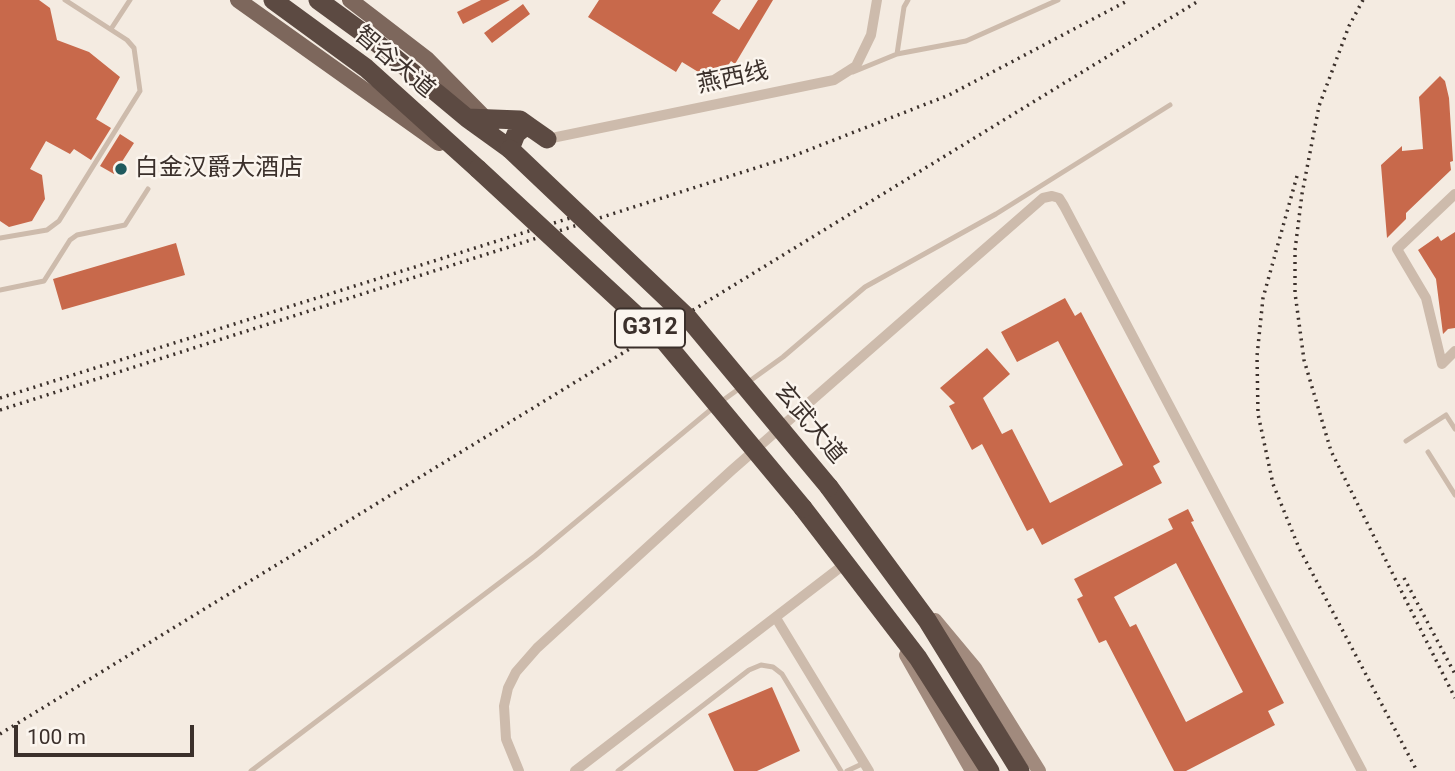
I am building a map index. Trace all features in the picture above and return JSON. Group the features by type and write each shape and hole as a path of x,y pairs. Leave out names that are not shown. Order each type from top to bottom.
{"highway":[{"name":"智谷大道","path":"274,0 366,68 478,169"},
{"name":"智谷大道","path":"318,0 377,43 467,118 510,149"},
{"path":"467,118 520,120 547,139"},
{"path":"510,149 516,134 527,125 547,139"},
{"name":"玄武大道","path":"510,149 689,319 829,487 881,554 927,620 1020,771"},
{"name":"G312","path":"478,169 665,342 866,587 918,658 989,771"}],"main road":[{"path":"238,0 478,169"},
{"path":"360,4 427,59 488,118 510,149"}],"street":[{"name":"燕西线","path":"547,139 834,80 856,66 871,36 877,0"},
{"path":"1455,194 1397,249 1426,298 1442,364 1455,351"},
{"path":"519,771 506,739 504,706 508,688 516,672 537,648 742,461 1043,198 1052,196 1059,198 1064,206 1362,771"},
{"path":"881,554 975,668 1039,771"},
{"path":"575,771 846,563"},
{"path":"866,587 972,771"},
{"path":"776,618 867,767"}],"lane":[{"path":"0,238 47,230 59,222 140,91 134,48 111,29 65,0"},
{"path":"111,29 130,0"},
{"path":"897,54 904,6 908,0"},
{"path":"834,80 897,54 966,41 1058,0"},
{"path":"251,771 535,556 689,425 783,357 864,287 996,214 1170,105"},
{"path":"1045,181 1052,196"},
{"path":"0,290 44,281 70,240 77,235 125,225 148,189"},
{"path":"1406,441 1446,415 1455,429"},
{"path":"1428,452 1455,495"},
{"path":"618,771 749,670 761,666 773,667 785,678 841,771"},
{"path":"847,771 867,767"}],"building":[{"path":"0,0 39,0 50,8 57,40 89,52 120,77 96,119 111,128 91,160 74,149 70,154 46,141 30,169 42,175 45,199 32,221 9,227 0,221"},
{"path":"481,0 510,0 463,24 457,12"},
{"path":"599,0 721,0 712,13 739,30 758,0 773,0 735,64 731,61 721,76 708,78 682,62 676,72 588,17"},
{"path":"523,4 530,14 492,43 484,33"},
{"path":"1440,76 1445,81 1449,98 1453,161 1450,162 1451,170 1406,213 1406,219 1387,238 1381,165 1402,146 1402,151 1423,149 1419,97"},
{"path":"120,134 134,143 114,174 100,166"},
{"path":"1455,232 1455,328 1448,329 1443,334 1436,279 1418,250 1438,236 1441,241"},
{"path":"176,243 185,275 62,310 53,279"},
{"path":"1065,298 1075,316 1081,312 1160,462 1153,466 1162,483 1042,545 1033,528 1027,531 982,444 972,450 949,406 955,403 940,388 987,348 1010,374 983,398 1002,434 1012,429 1050,503 1123,465 1058,341 1017,362 1001,332"},
{"path":"1188,509 1194,521 1191,522 1284,703 1268,711 1275,725 1186,771 1174,771 1106,640 1099,643 1077,599 1083,596 1074,579 1173,529 1168,519","holes":["1176,563 1243,692 1186,722 1136,624 1130,627 1114,597"]},
{"path":"772,687 800,751 757,771 734,771 708,714"}],"railway":[{"path":"0,410 793,156 949,95 1129,0"},
{"path":"0,734 1200,0"},
{"path":"1363,0 1349,26 1319,106 1302,194 1295,250 1295,293 1304,360 1331,451 1455,698"},
{"path":"1297,176 1263,298 1257,356 1258,414 1273,484 1299,548 1417,771"},
{"path":"0,398 589,212"},
{"path":"1404,578 1455,674"}],"place":[{"name":"白金汉爵大酒店","path":"121,169"}]}
